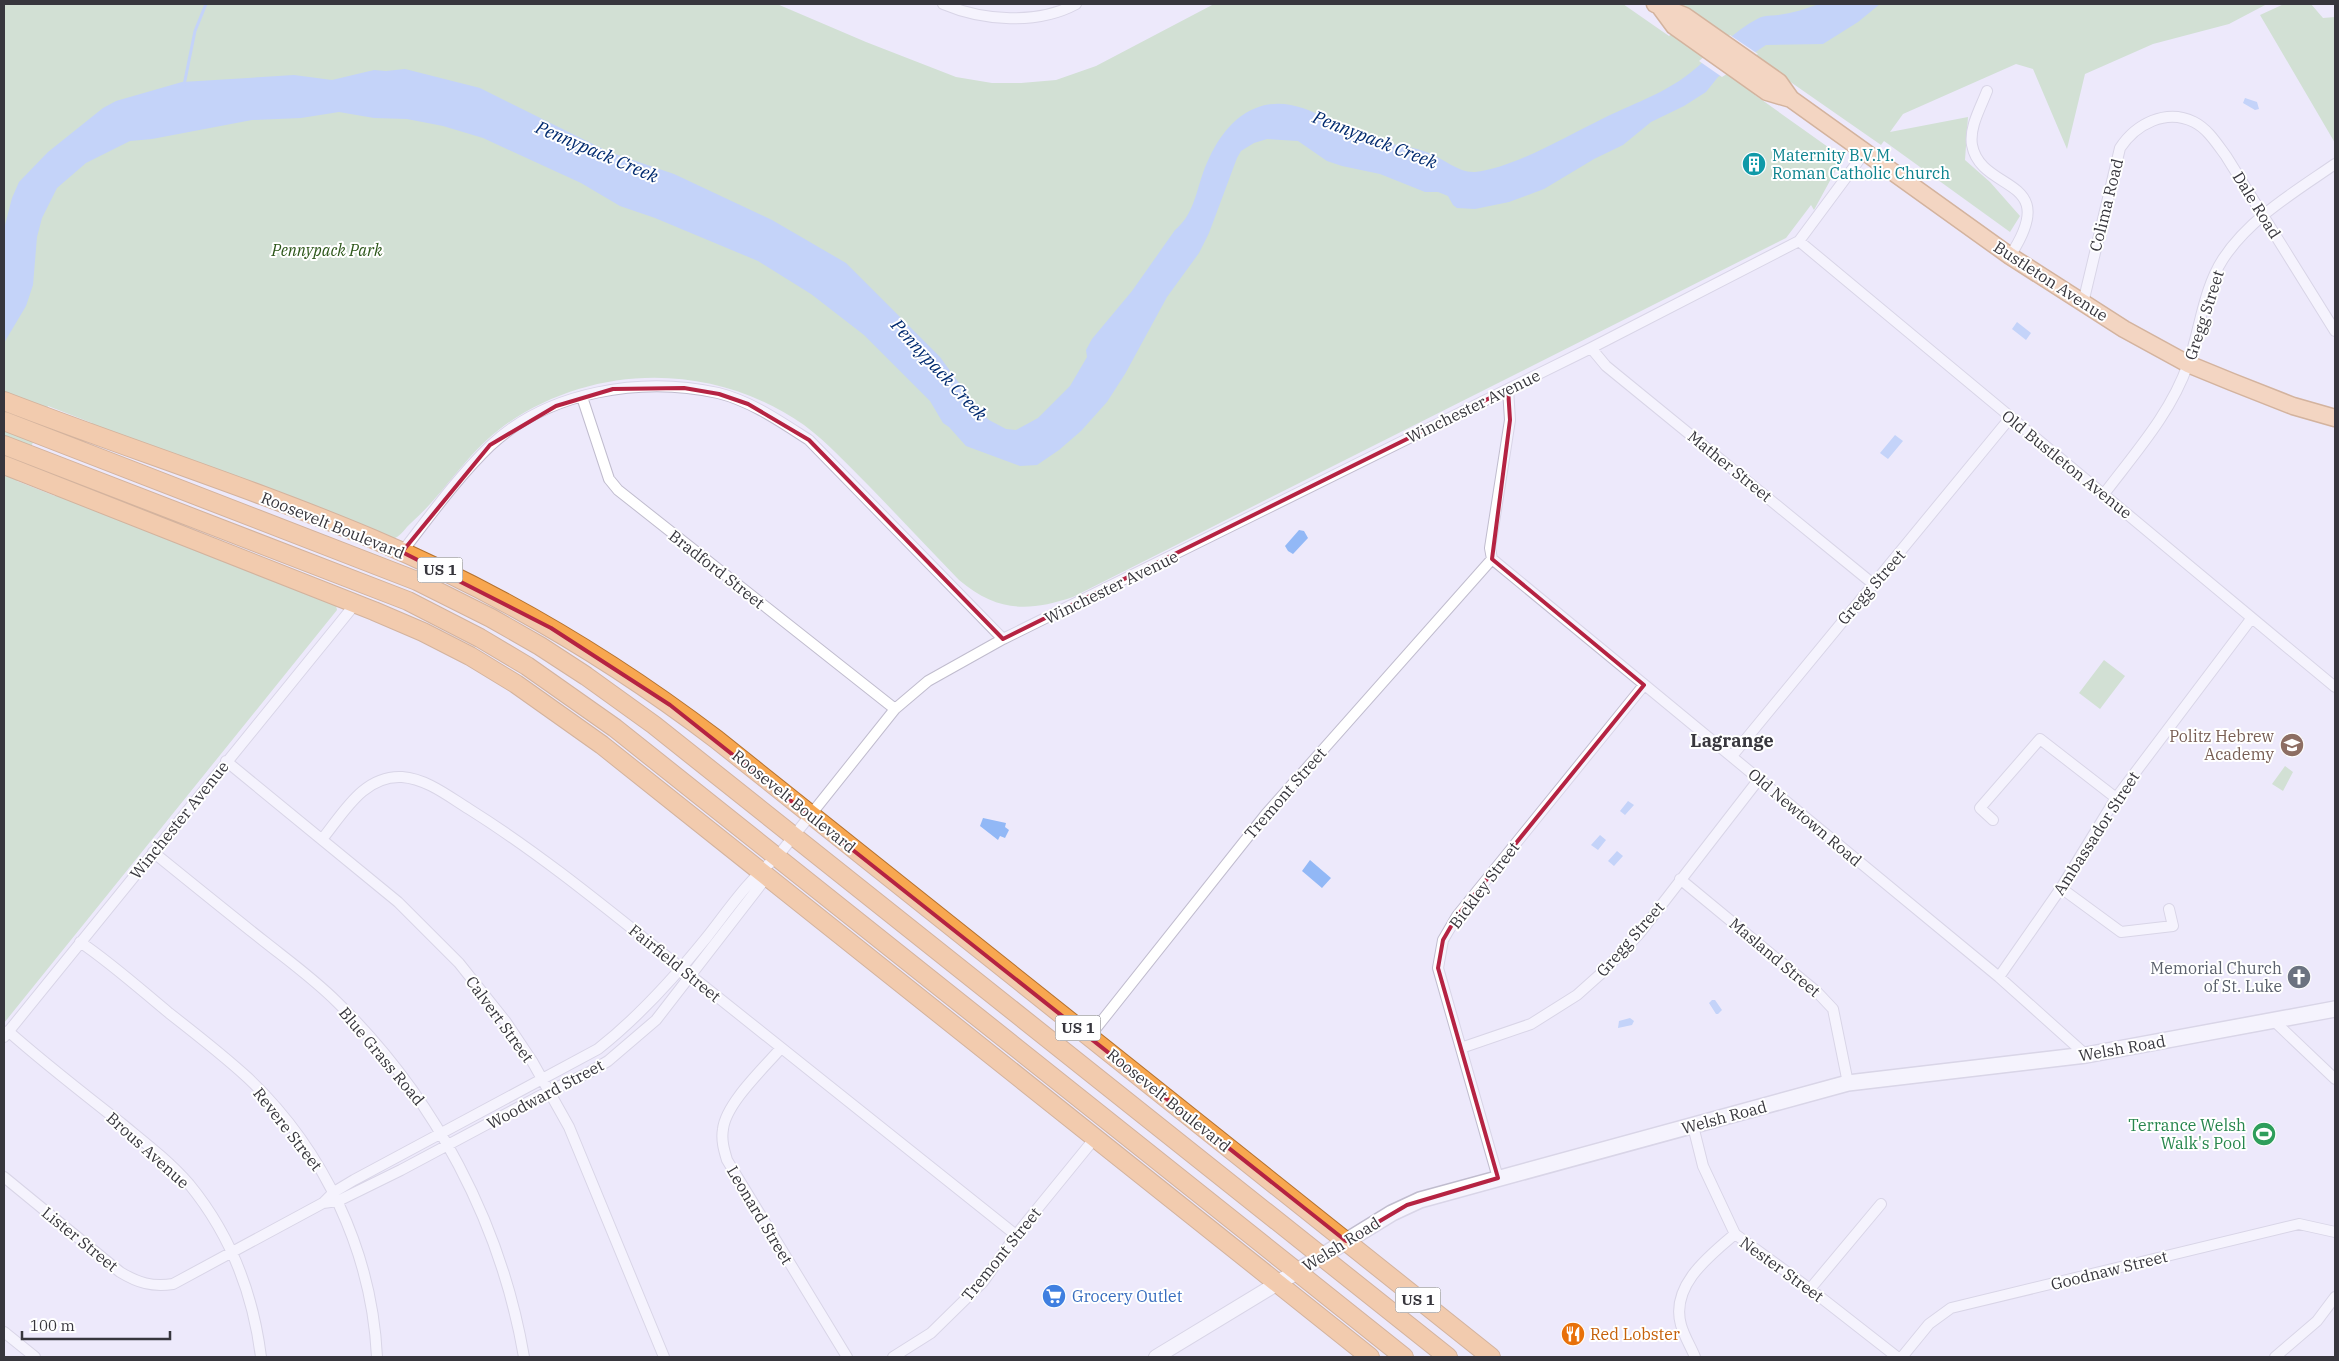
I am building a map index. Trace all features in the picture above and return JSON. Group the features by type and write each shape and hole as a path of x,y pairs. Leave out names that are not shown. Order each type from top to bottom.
{"highway":[{"name":"Roosevelt Boulevard","path":"4,401 341,526 402,552 501,600 616,668 700,727 1491,1357"},
{"name":"Roosevelt Boulevard","path":"11,423 417,581 491,618 540,646 631,708 1448,1357"},
{"name":"US 1","path":"6,446 356,580 432,613 504,652 572,696 1404,1357"},
{"path":"4,465 356,603 423,632 470,656 538,698 582,729 1370,1357"},
{"path":"190,470 281,527"},
{"path":"231,532 310,586"},
{"path":"470,656 572,696"}],"main road":[{"name":"Bustleton Avenue","path":"1657,5 2010,256 2140,338 2188,364 2253,391 2335,418"},
{"name":"Welsh Road","path":"1278,1283 1407,1205 1498,1178 1848,1083 2086,1055 2335,1009"}],"street":[{"path":"944,4 992,16 1022,18 1051,13 1076,4"},
{"path":"1987,91 1973,128 1974,151 1984,166 2023,196 2027,210 2026,230 2010,256"},
{"name":"Dale Road","path":"2151,120 2167,117 2180,118 2194,122 2211,136 2263,214 2335,331"},
{"name":"Colima Road","path":"2083,303 2120,148 2127,138 2151,120"},
{"name":"Winchester Avenue","path":"1003,639 1590,348 1799,241 1865,152"},
{"name":"Gregg Street","path":"2104,494 2164,415 2188,364 2211,284 2223,259 2263,214 2335,164"},
{"name":"Old Bustleton Avenue","path":"1799,241 2335,687"},
{"name":"Mather Street","path":"1590,348 1606,366 1872,583"},
{"path":"402,552 463,475 490,446 511,429 556,406 612,389 649,386 684,388 719,394 748,404 809,440 1003,639"},
{"path":"1492,558 1490,548 1510,420 1508,389"},
{"name":"Bradford Street","path":"582,397 609,479 618,490 894,709"},
{"name":"Gregg Street","path":"1732,756 1872,583 1912,539 2010,418"},
{"name":"Old Newtown Road","path":"1492,558 1999,977 2086,1055"},
{"name":"Tremont Street","path":"1089,1037 1266,814 1492,558"},
{"name":"Winchester Avenue","path":"6,1034 356,603"},
{"name":"Ambassador Street","path":"1999,977 2061,888 2116,798 2251,619"},
{"name":"Woodward Street","path":"336,1196 448,1146 549,1092 588,1074 632,1042 656,1020 686,972 894,709 928,681 1003,639"},
{"name":"Bickley Street","path":"1498,1178 1438,968 1444,940 1457,916 1644,685"},
{"path":"1993,820 1980,808 2040,739 2116,798"},
{"name":"Calvert Street","path":"226,761 323,838 398,902 433,935 482,991 542,1079 580,1149 664,1357"},
{"name":"Fairfield Street","path":"323,838 360,792 376,782 390,777 420,780 499,828 584,890 1016,1235"},
{"name":"Gregg Street","path":"1461,1048 1530,1024 1577,995 1605,970 1639,934 1680,878 1759,779"},
{"name":"Blue Grass Road","path":"153,852 336,1002 398,1071 441,1134 480,1207 508,1287 524,1357"},
{"name":"Masland Street","path":"1680,878 1817,992 1833,1009 1848,1083"},
{"path":"2061,888 2121,932 2173,926 2169,909"},
{"name":"Revere Street","path":"80,942 122,974 248,1079 277,1109 301,1140 336,1196 365,1281 377,1357"},
{"name":"Woodward Street","path":"164,1286 180,1281 234,1253 323,1204 441,1134 598,1049 618,1034 686,972"},
{"path":"2274,1021 2335,1079"},
{"name":"Brous Avenue","path":"6,1034 175,1170 200,1199 234,1253 249,1295 260,1357"},
{"name":"Leonard Street","path":"781,1048 732,1106 723,1128 722,1142 727,1160 847,1357"},
{"name":"Nester Street","path":"1693,1126 1703,1166 1735,1234 1810,1289 1897,1357"},
{"name":"Tremont Street","path":"893,1357 931,1333 983,1282 1016,1235 1095,1138"},
{"name":"Lister Street","path":"4,1177 120,1272 141,1284 164,1286"},
{"path":"1810,1289 1881,1204"},
{"name":"Goodnaw Street","path":"1902,1357 1928,1324 1951,1308 2299,1224 2335,1232"},
{"path":"1695,1357 1680,1324 1684,1288 1705,1259 1735,1234"},
{"name":"Welsh Road","path":"1156,1357 1278,1283"},
{"path":"2275,1357 2317,1321 2335,1297"},
{"path":"4,1332 36,1357"}],"highlighted area":[{"path":"684,388 719,394 748,404 809,440 1003,639 1508,389 1510,420 1492,559 1644,685 1457,916 1443,940 1438,968 1498,1178 1407,1205 1346,1241 670,705 551,628 402,552 490,445 556,406 613,389"}],"green space":[{"name":"Pennypack Park","path":"4,4 777,4 866,42 956,77 992,83 1021,83 1056,80 1096,66 1214,4 1623,4 1669,36 1695,15 1679,4 2267,4 2229,24 2153,44 2085,74 2067,149 2033,69 2016,64 1903,114 1890,132 1968,117 1965,160 1990,182 2020,216 2010,232 1884,141 1881,145 1779,74 1755,95 1835,152 1839,160 1838,166 1814,210 1811,205 1786,238 1073,597 1042,605 1013,606 1000,603 973,591 959,580 838,455 804,425 769,404 732,390 694,381 654,378 615,381 577,390 540,404 505,425 491,436 467,460 435,499 395,538 91,427 92,423 48,406 17,481 55,496 56,493 336,605 337,610 4,1023"},
{"path":"2284,4 2311,4 2323,18 2335,17 2335,143 2260,15"},
{"path":"2104,660 2125,676 2100,709 2079,693"},
{"path":"2285,766 2293,772 2283,791 2272,784"}],"water":[{"name":"Pennypack Creek","path":"1819,4 1880,4 1858,22 1823,44 1766,45 1718,77 1706,92 1684,106 1651,122 1623,145 1594,159 1544,189 1509,202 1475,209 1457,208 1448,196 1438,192 1425,192 1380,174 1327,161 1298,141 1267,139 1254,143 1241,151 1237,158 1209,233 1199,253 1167,297 1125,374 1107,402 1081,431 1059,450 1037,465 1020,466 966,446 943,423 930,401 864,335 811,294 758,261 655,218 620,206 581,183 483,138 443,126 407,119 374,118 339,112 301,118 252,120 152,139 130,141 86,163 57,188 42,218 37,237 33,285 26,306 4,343 4,229 12,198 19,182 48,152 103,108 116,101 182,82 294,75 332,80 374,70 405,69 480,88 609,152 674,174 772,220 846,263 940,357 978,409 989,420 1006,429 1016,430 1038,418 1070,386 1087,357 1086,350 1092,339 1132,291 1189,213 1209,158 1221,137 1236,120 1246,113 1272,104 1287,104 1318,114 1361,136 1429,153 1469,172 1489,170 1539,151 1669,87 1690,73 1740,30 1759,18 1794,12"},
{"path":"2245,98 2257,102 2259,109 2255,110 2243,103"},
{"path":"2017,322 2031,333 2026,340 2012,329"},
{"path":"1895,435 1903,441 1888,459 1880,453"},
{"path":"1299,530 1304,531 1308,538 1293,554 1285,546"},
{"path":"1628,801 1634,805 1625,815 1620,811"},
{"path":"983,818 1006,823 1005,827 1009,830 1005,838 1000,836 998,840 980,826"},
{"path":"1600,835 1606,840 1598,850 1591,845"},
{"path":"1617,851 1623,856 1614,866 1608,861"},
{"path":"1310,860 1331,878 1322,888 1302,871"},
{"path":"1715,1000 1722,1010 1718,1014 1716,1014 1709,1003"},
{"path":"1630,1018 1634,1021 1632,1025 1618,1028 1619,1021"},
{"name":"Terrance Welsh Walk's Pool","path":"2273,1124 2275,1133 2266,1135 2264,1141 2256,1137 2259,1129"}],"pier":[{"path":"1730,35 1758,54 1722,77 1699,61"}],"waterway":[{"path":"184,85 195,31 206,4"}],"place":[{"name":"Maternity B.V.M. Roman Catholic Church","path":"1754,164"},
{"name":"Politz Hebrew Academy","path":"2292,745"},
{"name":"Memorial Church of St. Luke","path":"2299,977"},
{"name":"Terrance Welsh Walk's Pool","path":"2264,1134"},
{"name":"Grocery Outlet","path":"1054,1296"},
{"name":"Red Lobster","path":"1573,1334"}],"district":[{"name":"Lagrange","path":"1732,741"}]}
